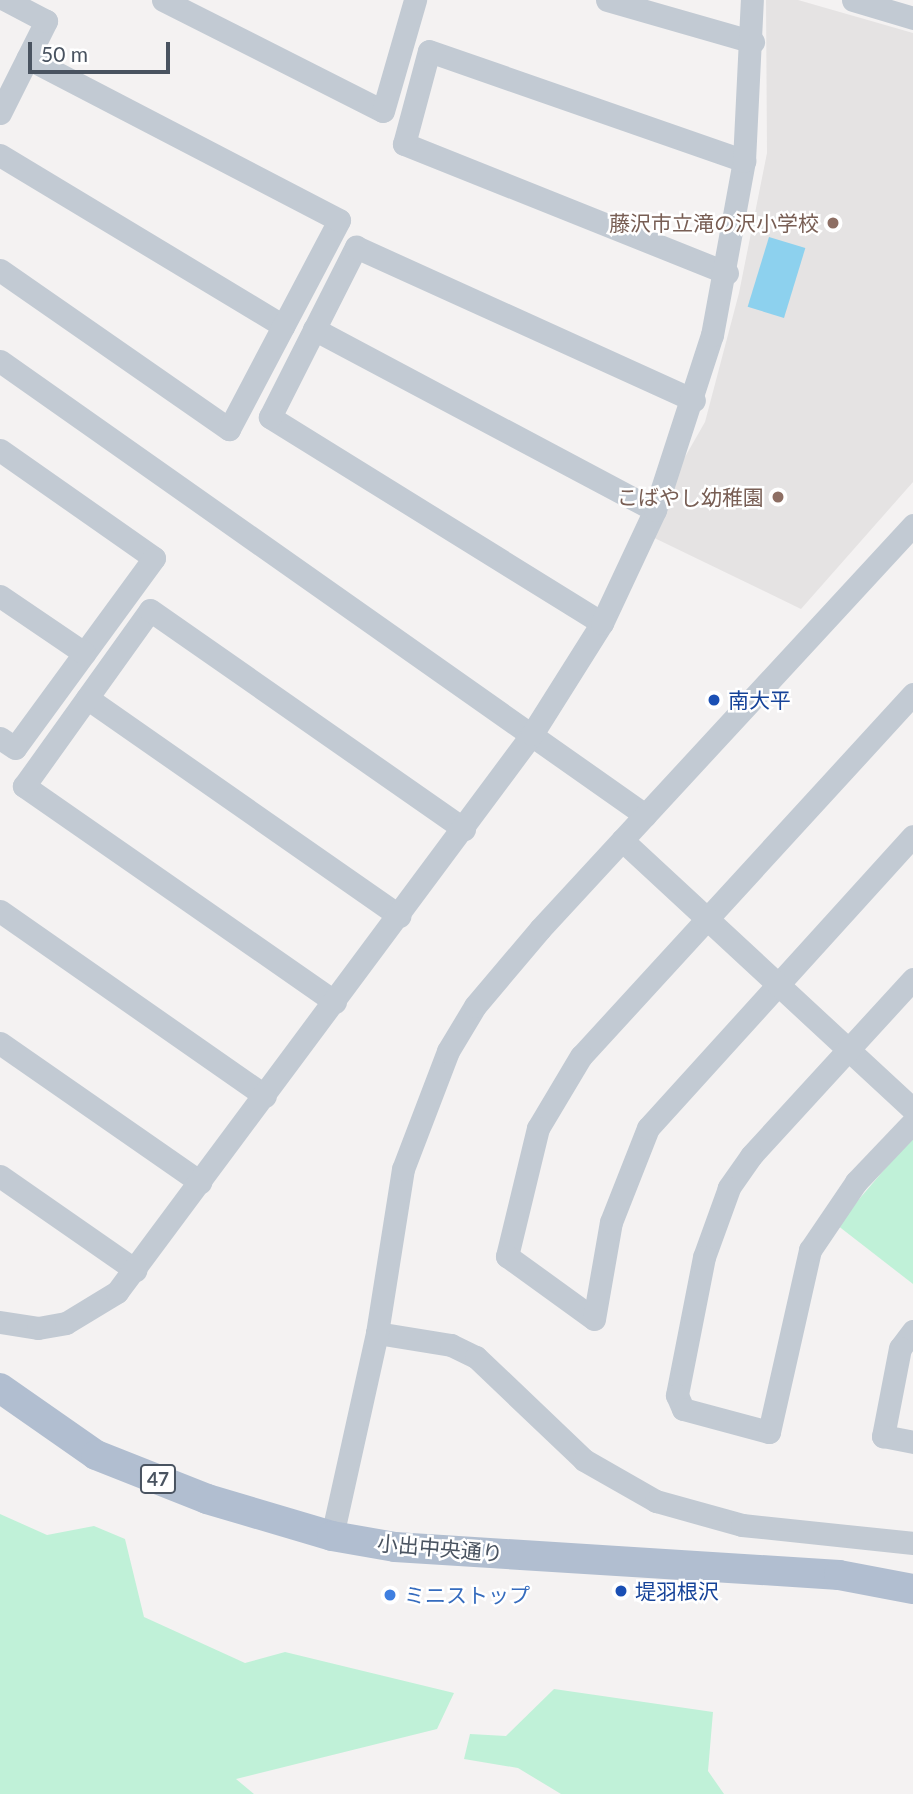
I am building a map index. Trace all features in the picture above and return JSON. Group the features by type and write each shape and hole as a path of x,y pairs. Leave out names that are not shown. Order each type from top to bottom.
{"main road":[{"name":"小出中央通り","path":"0,1388 96,1455 207,1499 332,1536 395,1546 839,1576 913,1589"}],"street":[{"path":"2,106 46,21 6,0"},
{"path":"163,0 383,111 415,0"},
{"path":"607,0 753,42"},
{"path":"0,1322 38,1328 66,1323 95,1310 135,1270 533,734 602,623 655,510 694,400 727,273 744,161 753,42 752,0"},
{"path":"853,0 913,18"},
{"path":"727,273 404,144 429,51 744,161"},
{"path":"0,270 229,429 339,220 28,58"},
{"path":"0,155 283,326"},
{"path":"602,623 270,416 356,247 694,400"},
{"path":"314,329 655,510"},
{"path":"0,362 645,815"},
{"path":"0,450 154,558 15,748 0,738"},
{"path":"332,1536 377,1333 403,1169 447,1052 475,1006 622,839 913,525"},
{"path":"0,596 84,653"},
{"path":"335,1002 24,786 150,610 464,829"},
{"path":"913,694 609,1022 558,1090 524,1170 507,1256 594,1319 611,1222 648,1128 913,836"},
{"path":"87,698 399,916"},
{"path":"622,839 913,1109"},
{"path":"0,911 265,1096"},
{"path":"913,979 729,1188 704,1257 677,1395 683,1409 769,1432 810,1250 849,1191 913,1122"},
{"path":"0,1043 200,1182"},
{"path":"0,1176 135,1270"},
{"path":"913,1331 900,1348 883,1436 913,1442"},
{"path":"377,1333 451,1345 476,1357 584,1460 656,1501 741,1524 913,1544"}],"shaded area":[{"name":"藤沢市立滝の沢小学校","path":"766,0 798,0 913,33 913,482 801,609 642,532 705,422 739,293 767,153"}],"green space":[{"path":"913,1136 913,1284 837,1225"},
{"path":"0,1514 47,1535 94,1526 125,1539 144,1617 245,1663 285,1652 454,1693 437,1729 236,1779 254,1794 0,1794"},
{"path":"554,1689 713,1712 708,1771 724,1794 561,1794 518,1768 464,1759 470,1734 506,1736"}],"water":[{"path":"769,237 805,248 784,318 748,307"}],"place":[{"name":"藤沢市立滝の沢小学校","path":"833,223"},
{"name":"こばやし幼稚園","path":"778,497"},
{"name":"南大平","path":"714,700"},
{"name":"堤羽根沢","path":"621,1591"},
{"name":"ミニストップ","path":"390,1595"}]}
